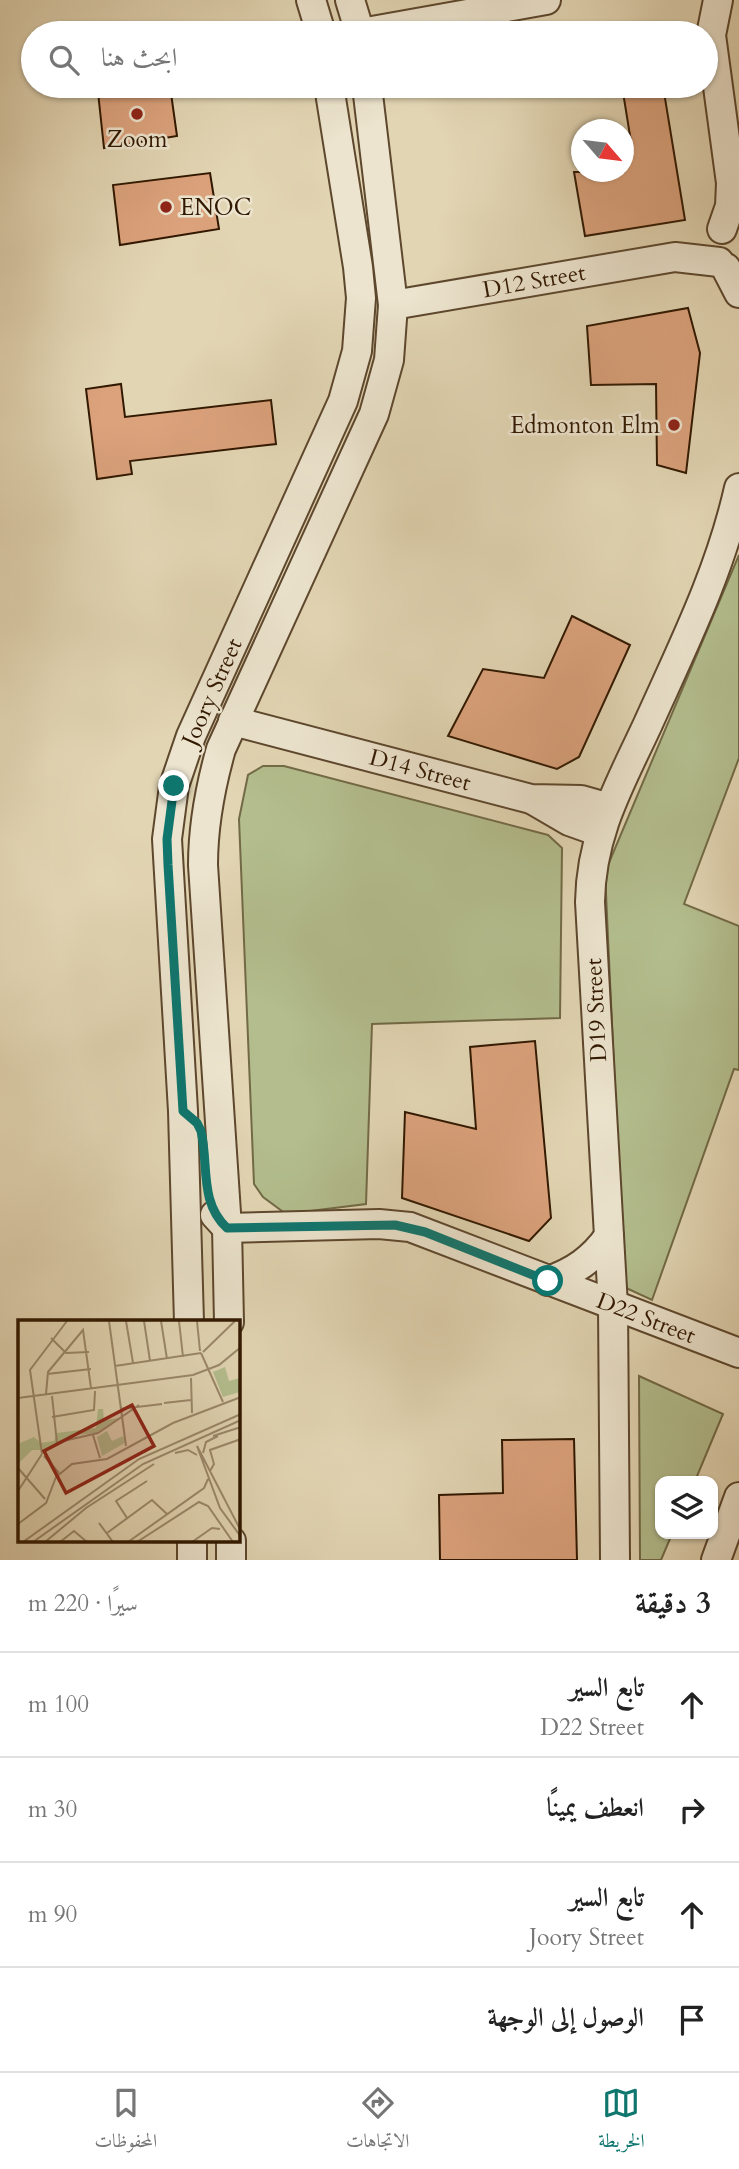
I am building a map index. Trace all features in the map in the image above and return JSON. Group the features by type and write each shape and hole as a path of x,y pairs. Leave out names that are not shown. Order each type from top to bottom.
{"street":[{"path":"311,0 317,21"},
{"path":"350,0 356,21"},
{"path":"428,21 546,0"},
{"path":"694,0 704,21"},
{"path":"714,21 718,0"},
{"path":"718,82 735,192 726,228 715,246 731,274"},
{"name":"Joory Street","path":"189,1320 183,1111 168,865 169,825 174,786 191,736 343,401 357,351 361,298 358,267 331,98"},
{"name":"Joory Street","path":"229,1320 227,1228 203,836 221,748 374,414 389,360 393,304 368,98"},
{"name":"D12 Street","path":"393,304 675,257 697,247 726,228"},
{"name":"D12 Street","path":"675,257 731,274"},
{"name":"D19 Street","path":"615,1560 613,1306 590,902 592,862 605,820 700,609 720,557 739,488"},
{"name":"D14 Street","path":"233,721 531,799 556,815 605,820"},
{"path":"183,1111 197,1123 201,1131 209,1203 227,1228"},
{"name":"D22 Street","path":"227,1228 395,1225 433,1234 548,1281 739,1353"},
{"path":"548,1281 583,1265 609,1236"},
{"path":"716,1560 739,1497"},
{"path":"192,1542 192,1560"},
{"path":"231,1542 231,1560"}],"green space":[{"path":"739,555 739,758 684,904 739,926 739,1070 734,1069 652,1300 624,1287 605,872"},
{"path":"263,766 284,766 548,835 562,848 560,1018 372,1024 366,1204 286,1214 263,1197 254,1184 239,819 248,775"},
{"path":"639,1376 723,1414 697,1476 655,1476 655,1539 670,1539 661,1560 640,1560"}],"building":[{"name":"Zoom","path":"99,98 172,98 177,136 104,148"},
{"path":"624,98 665,98 685,220 585,236 576,182 634,182 634,119 627,119"},
{"name":"ENOC","path":"210,173 219,229 120,245 113,185"},
{"name":"Edmonton Elm","path":"688,308 700,353 686,473 657,465 656,384 591,385 587,326"},
{"path":"121,384 125,417 271,400 276,444 130,461 132,474 97,479 86,389"},
{"path":"572,616 630,645 579,757 557,769 448,736 483,669 544,678"},
{"path":"535,1041 551,1218 529,1241 402,1198 405,1112 476,1129 470,1047"},
{"path":"574,1439 577,1560 440,1560 439,1495 503,1493 502,1440"}],"place":[{"name":"Zoom","path":"137,114"},
{"name":"ENOC","path":"166,207"},
{"name":"Edmonton Elm","path":"674,425"}],"route":[{"path":"174,786 167,839 183,1111 197,1123 201,1131 209,1203 220,1221 227,1228 379,1224 410,1227 548,1281"}]}
